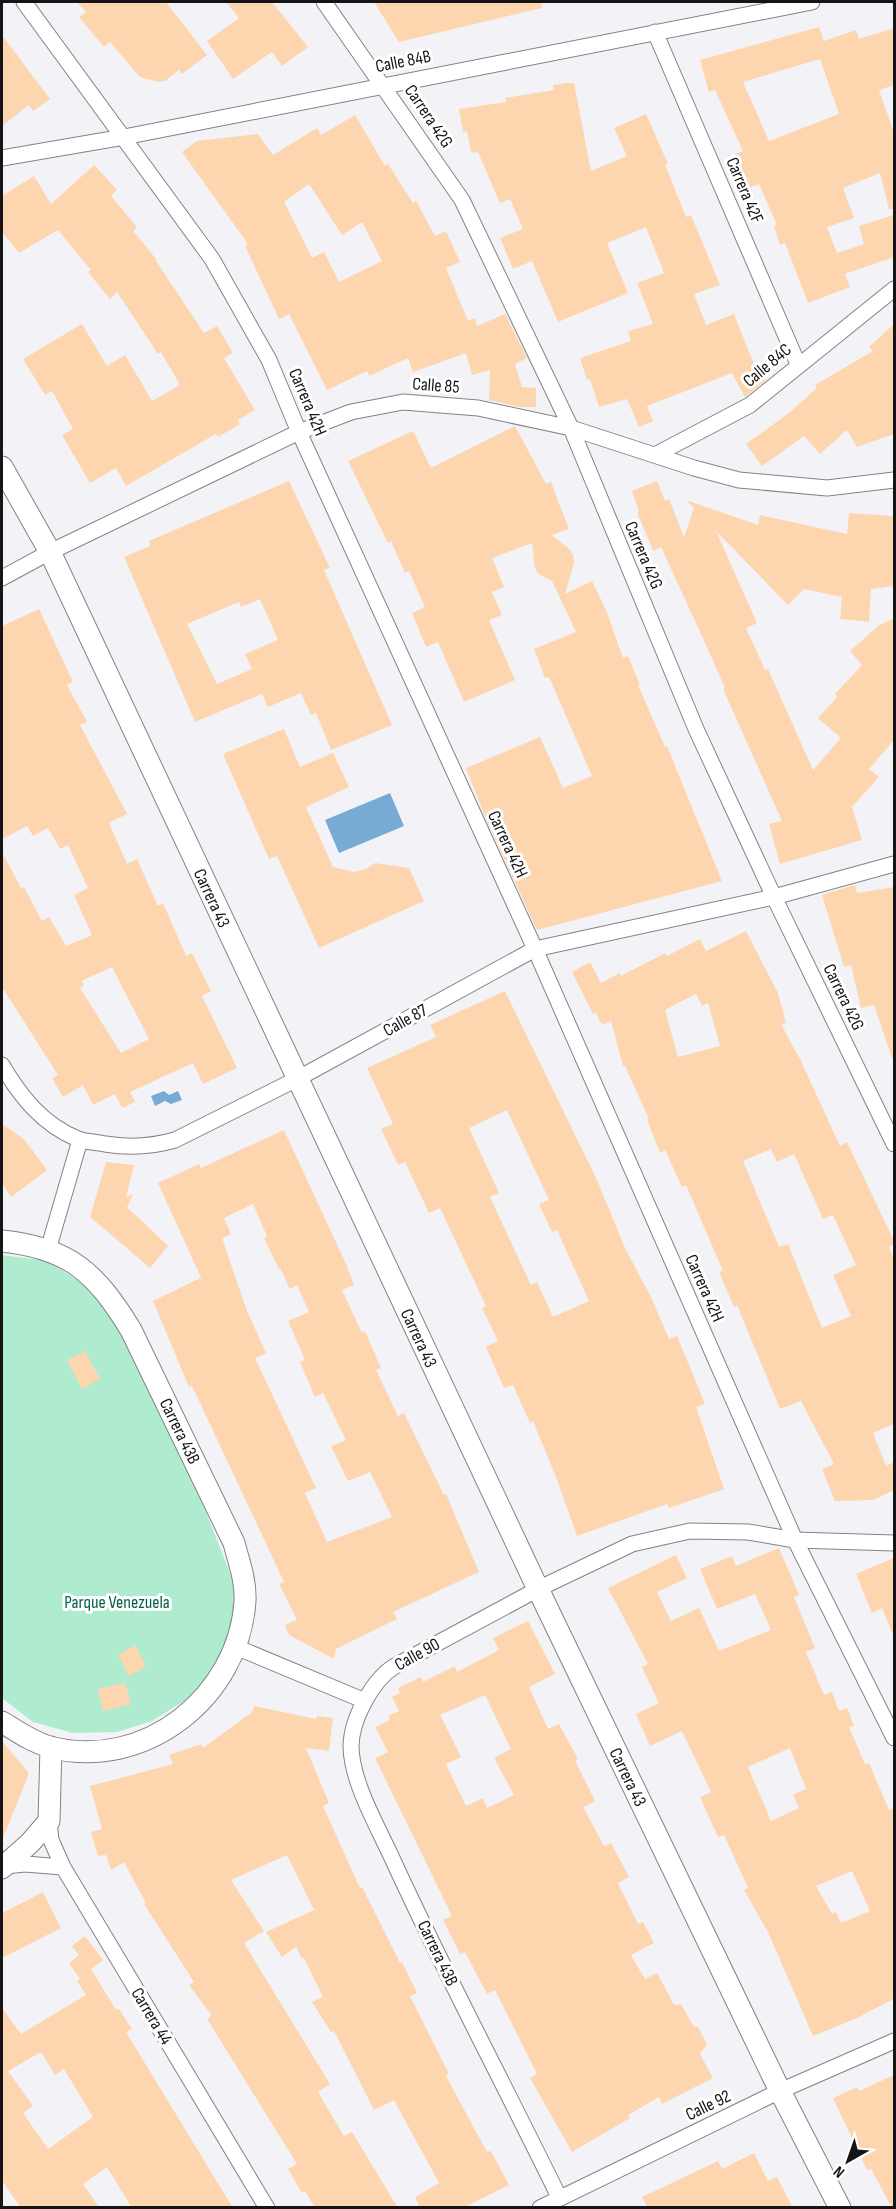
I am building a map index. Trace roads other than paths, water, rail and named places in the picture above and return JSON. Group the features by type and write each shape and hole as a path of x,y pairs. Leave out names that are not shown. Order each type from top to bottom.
{"street":[{"name":"Carrera 42H","path":"24,2 212,259 269,360 298,432 535,949 795,1540 894,1738"},
{"name":"Carrera 42G","path":"324,2 462,200 571,428 696,729 774,897 894,1144"},
{"name":"Calle 84B","path":"2,158 124,137 812,2"},
{"name":"Carrera 42F","path":"656,32 798,364"},
{"name":"Calle 84C","path":"655,455 750,405 798,364 894,289"},
{"name":"Calle 85","path":"2,578 50,552 298,432 351,412 403,402 478,408 571,428 739,480 827,488 894,480"},
{"name":"Carrera 43","path":"2,467 50,552 538,1589 780,2091 840,2208"},
{"name":"Calle 87","path":"80,1140 141,1147 175,1140 297,1079 535,949 774,897 894,864"},
{"path":"2,1065 14,1086 31,1107 62,1131 80,1140 48,1250 2,1241"},
{"name":"Carrera 43B","path":"48,1250 80,1268 111,1298 131,1330 234,1543 243,1575 245,1599 242,1627 236,1647"},
{"name":"Calle 90","path":"365,1701 383,1674 392,1668 538,1589 632,1544 690,1531 748,1532 795,1540 894,1544"},
{"path":"2,1722 32,1741 51,1747 84,1751 117,1748 148,1739 177,1723 202,1702 222,1676 236,1647 365,1701"},
{"name":"Carrera 43B","path":"365,1701 352,1732 352,1760 358,1781 407,1891 560,2197"},
{"path":"3,1867 30,1843 49,1821 51,1747"},
{"name":"Carrera 44","path":"49,1821 51,1840 63,1867 267,2208"},
{"path":"3,1867 25,1864 63,1867"},
{"name":"Calle 92","path":"540,2208 780,2091 894,2041"}],"water":[{"path":"390,793 404,826 339,853 325,820"},
{"path":"164,1091 169,1095 178,1091 182,1100 171,1104 165,1101 155,1106 151,1096"}],"park label":[{"name":"Parque Venezuela","path":"117,1602"}]}
